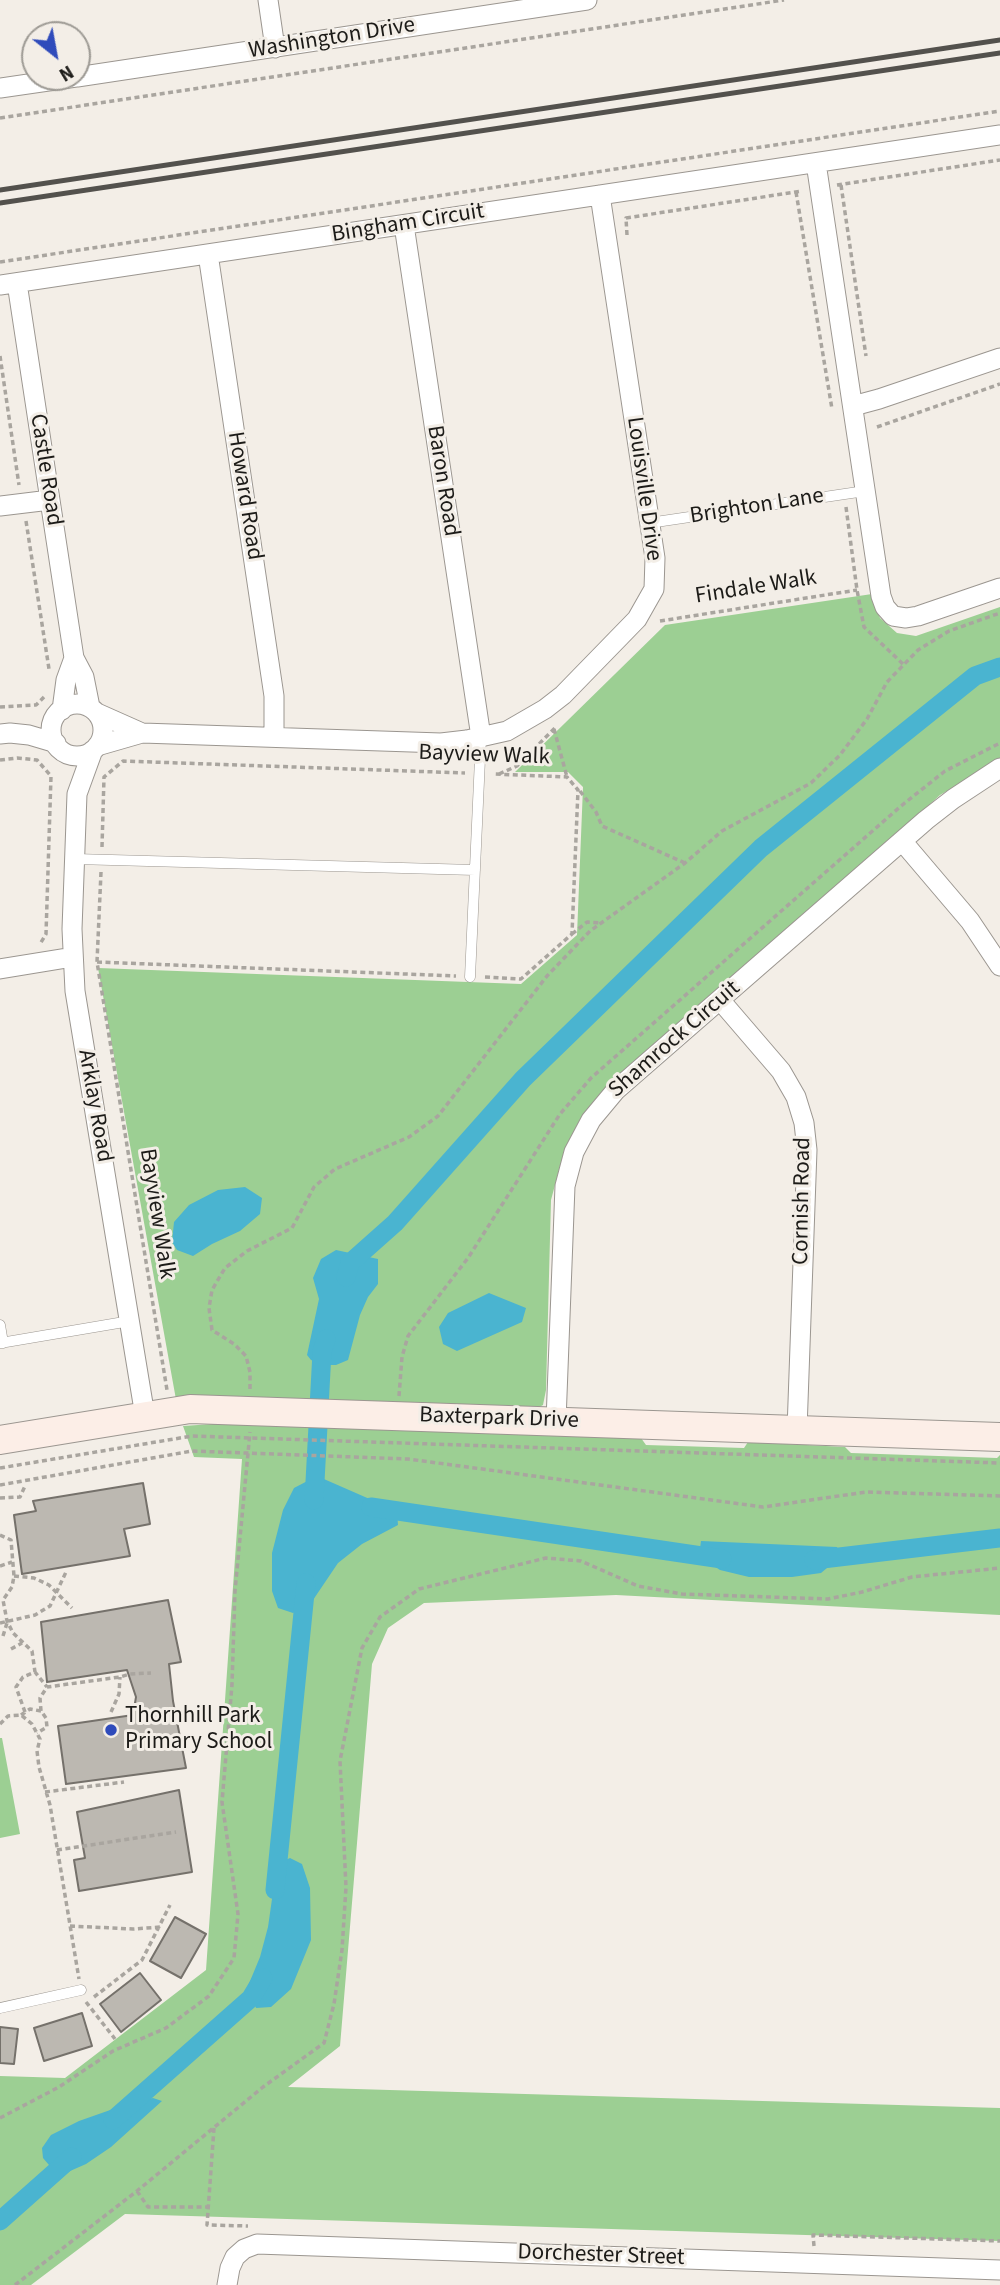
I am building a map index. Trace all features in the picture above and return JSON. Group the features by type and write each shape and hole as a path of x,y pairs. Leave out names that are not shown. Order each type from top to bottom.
{"street":[{"path":"268,0 275,48"},
{"name":"Washington Drive","path":"91,75 275,48 497,7 587,0"},
{"name":"Washington Drive","path":"0,88 21,85"},
{"name":"Bingham Circuit","path":"9,284 1000,135"},
{"path":"816,163 881,596 894,616 906,618 1000,588"},
{"name":"Louisville Drive","path":"95,748 142,733 441,743 481,737 507,730 545,709 563,695 637,619 654,589 655,558 600,195"},
{"name":"Baron Road","path":"404,225 481,737"},
{"name":"Howard Road","path":"208,254 274,696 274,737"},
{"name":"Castle Road","path":"9,284 50,500 74,657 84,677 93,710"},
{"path":"853,406 1000,358"},
{"path":"0,506 50,500"},
{"name":"Castle Road","path":"59,712 74,657"},
{"path":"82,704 93,710 103,729 102,738 95,748 82,755 73,755 29,735 5,734 72,705 82,704"},
{"name":"Louisville Drive","path":"93,710 142,733"},
{"path":"59,712 52,730 60,748"},
{"name":"Arklay Road","path":"60,748 77,794"},
{"name":"Arklay Road","path":"95,748 77,794 73,957 75,990 145,1416"},
{"name":"Shamrock Circuit","path":"556,1421 563,1203 575,1152 586,1128 603,1104 902,841 953,799 1000,768"},
{"path":"902,841 964,912 1000,966"},
{"path":"0,969 73,957"},
{"name":"Cornish Road","path":"720,1000 781,1071 796,1097 804,1123 807,1150 797,1430"},
{"name":"Baxterpark Drive","path":"0,1440 190,1409 250,1425 397,1429 556,1421 1000,1437"},
{"name":"Dorchester Street","path":"227,2285 235,2257 244,2249 257,2244 1000,2270"},
{"path":"844,2265 844,2285"}],"lane":[{"name":"Brighton Lane","path":"649,523 865,491"},
{"path":"470,977 481,737"},
{"path":"75,859 475,870"},
{"path":"0,1325 1,1343 130,1321"},
{"path":"0,2008 81,1990"}],"path":[{"path":"0,118 784,0"},
{"path":"0,262 1000,111"},
{"path":"867,363 841,185 1000,160"},
{"path":"0,356 50,679"},
{"path":"873,400 877,427 1000,384"},
{"name":"Findale Walk","path":"660,621 857,590"},
{"path":"0,2118 59,2087 113,2051 166,2028 209,1996 233,1958 238,1914 222,1802 232,1685 235,1591 250,1425 250,1372 246,1356 234,1344 212,1330 209,1308 212,1290 225,1268 247,1251 292,1228 314,1187 335,1169 409,1137 438,1116 547,976 590,931 685,863 722,831 811,783 840,755 867,719 887,682 918,650 949,631 1000,612"},
{"path":"0,707 36,705 51,690"},
{"path":"554,729 567,777"},
{"path":"0,760 37,760 51,776 46,934 39,945"},
{"name":"Bayview Walk","path":"167,1390 97,962 104,777 123,761 567,777 596,813 602,826 685,863"},
{"path":"572,934 579,790"},
{"path":"97,962 521,979 587,922 602,923"},
{"path":"0,1468 250,1425 397,1429 1000,1463"},
{"path":"0,1485 192,1451 408,1459 763,1507 866,1492 1000,1496"},
{"path":"0,1498 20,1497 25,1486"},
{"path":"0,1535 11,1540 14,1576 12,1587 3,1600 7,1621 22,1643 33,1651 35,1672 47,1687"},
{"path":"15,2285 263,2087 324,2043 334,2004 342,1951 346,1887 340,1761 362,1648 380,1617 419,1589 546,1559 581,1560 638,1586 682,1594 828,1599 912,1577 1000,1568"},
{"path":"0,1566 12,1562"},
{"path":"0,1623 36,1615 50,1606 66,1572"},
{"path":"14,1576 34,1578 49,1585 72,1608"},
{"path":"3,1636 7,1621"},
{"path":"11,1649 22,1643"},
{"path":"35,1672 23,1677 16,1687 23,1714 40,1739 37,1751 39,1767 50,1805 81,1996 115,2039"},
{"path":"37,1733 47,1727 40,1698 47,1687 151,1673"},
{"path":"111,1712 119,1694 120,1677"},
{"path":"0,1724 8,1716 23,1714 30,1709 41,1711"},
{"path":"45,1792 124,1782"},
{"path":"57,1850 176,1832"},
{"path":"87,2003 142,1960 170,1905"},
{"path":"70,1926 133,1929 160,1927"},
{"path":"214,2128 206,2225 273,2227 271,2245"},
{"path":"136,2191 148,2207 208,2207"},
{"path":"814,2235 1000,2241"}],"green space":[{"path":"872,594 880,618 897,633 916,636 1000,607 1000,760 940,795 574,1131 560,1166 551,1200 546,1390 543,1405 528,1413 177,1405 98,968 521,984 577,935 583,787 568,772 515,772 665,625"},
{"path":"213,1424 641,1438 646,1445 744,1448 748,1442 845,1447 851,1453 997,1458 1000,1455 1000,1615 616,1595 424,1603 388,1628 372,1664 340,2046 288,2087 1000,2108 1000,2241 125,2214 31,2285 0,2285 0,2076 65,2078 206,1970 242,1459 194,1457 183,1426"},
{"path":"0,1738 20,1834 0,1838"}],"water":[{"path":"245,1187 262,1198 260,1214 240,1231 193,1256 177,1250 172,1242 174,1222 189,1205 218,1190"},
{"path":"336,1250 378,1259 378,1284 368,1297 360,1315 348,1360 336,1365 322,1365 307,1355 319,1299 313,1278 321,1259"},
{"path":"489,1293 526,1308 522,1322 457,1351 443,1344 439,1327 448,1313"},
{"path":"317,1476 397,1511 398,1525 362,1544 338,1563 313,1600 293,1613 278,1608 272,1591 272,1553 283,1510 294,1488"},
{"path":"701,1541 837,1547 840,1557 821,1573 792,1577 749,1577 720,1570 699,1556"},
{"path":"290,1858 302,1864 310,1888 311,1940 291,1989 271,2007 256,2008 248,1986 268,1927 277,1864"},
{"path":"153,2098 162,2101 111,2147 86,2164 61,2175 43,2158 42,2148 51,2135 79,2121 133,2102"}],"building":[{"path":"143,1483 150,1524 124,1529 130,1556 22,1574 14,1515 36,1511 33,1501"},
{"path":"168,1600 181,1662 169,1664 186,1768 66,1784 58,1726 133,1715 136,1697 127,1670 47,1682 41,1622"},
{"path":"179,1790 192,1872 79,1891 74,1860 85,1858 77,1812"},
{"path":"175,1917 206,1934 181,1978 150,1961"},
{"path":"140,1973 161,2000 121,2032 100,2004"},
{"path":"82,2013 92,2046 44,2061 34,2028"},
{"path":"0,2027 18,2029 14,2064 0,2063"}],"waterway":[{"path":"346,1277 350,1263 395,1223 523,1079 761,848 975,676 1000,667"},
{"path":"314,1500 322,1352 326,1339"},
{"path":"371,1507 722,1559"},
{"path":"814,1560 1000,1538"},
{"path":"275,1890 306,1583"},
{"path":"113,2120 251,1998 263,1978"},
{"path":"0,2221 72,2157"}],"railway":[{"path":"0,190 1000,40"},
{"path":"0,203 1000,53"}],"place":[{"name":"Thornhill Park Primary School","path":"111,1730"}]}
